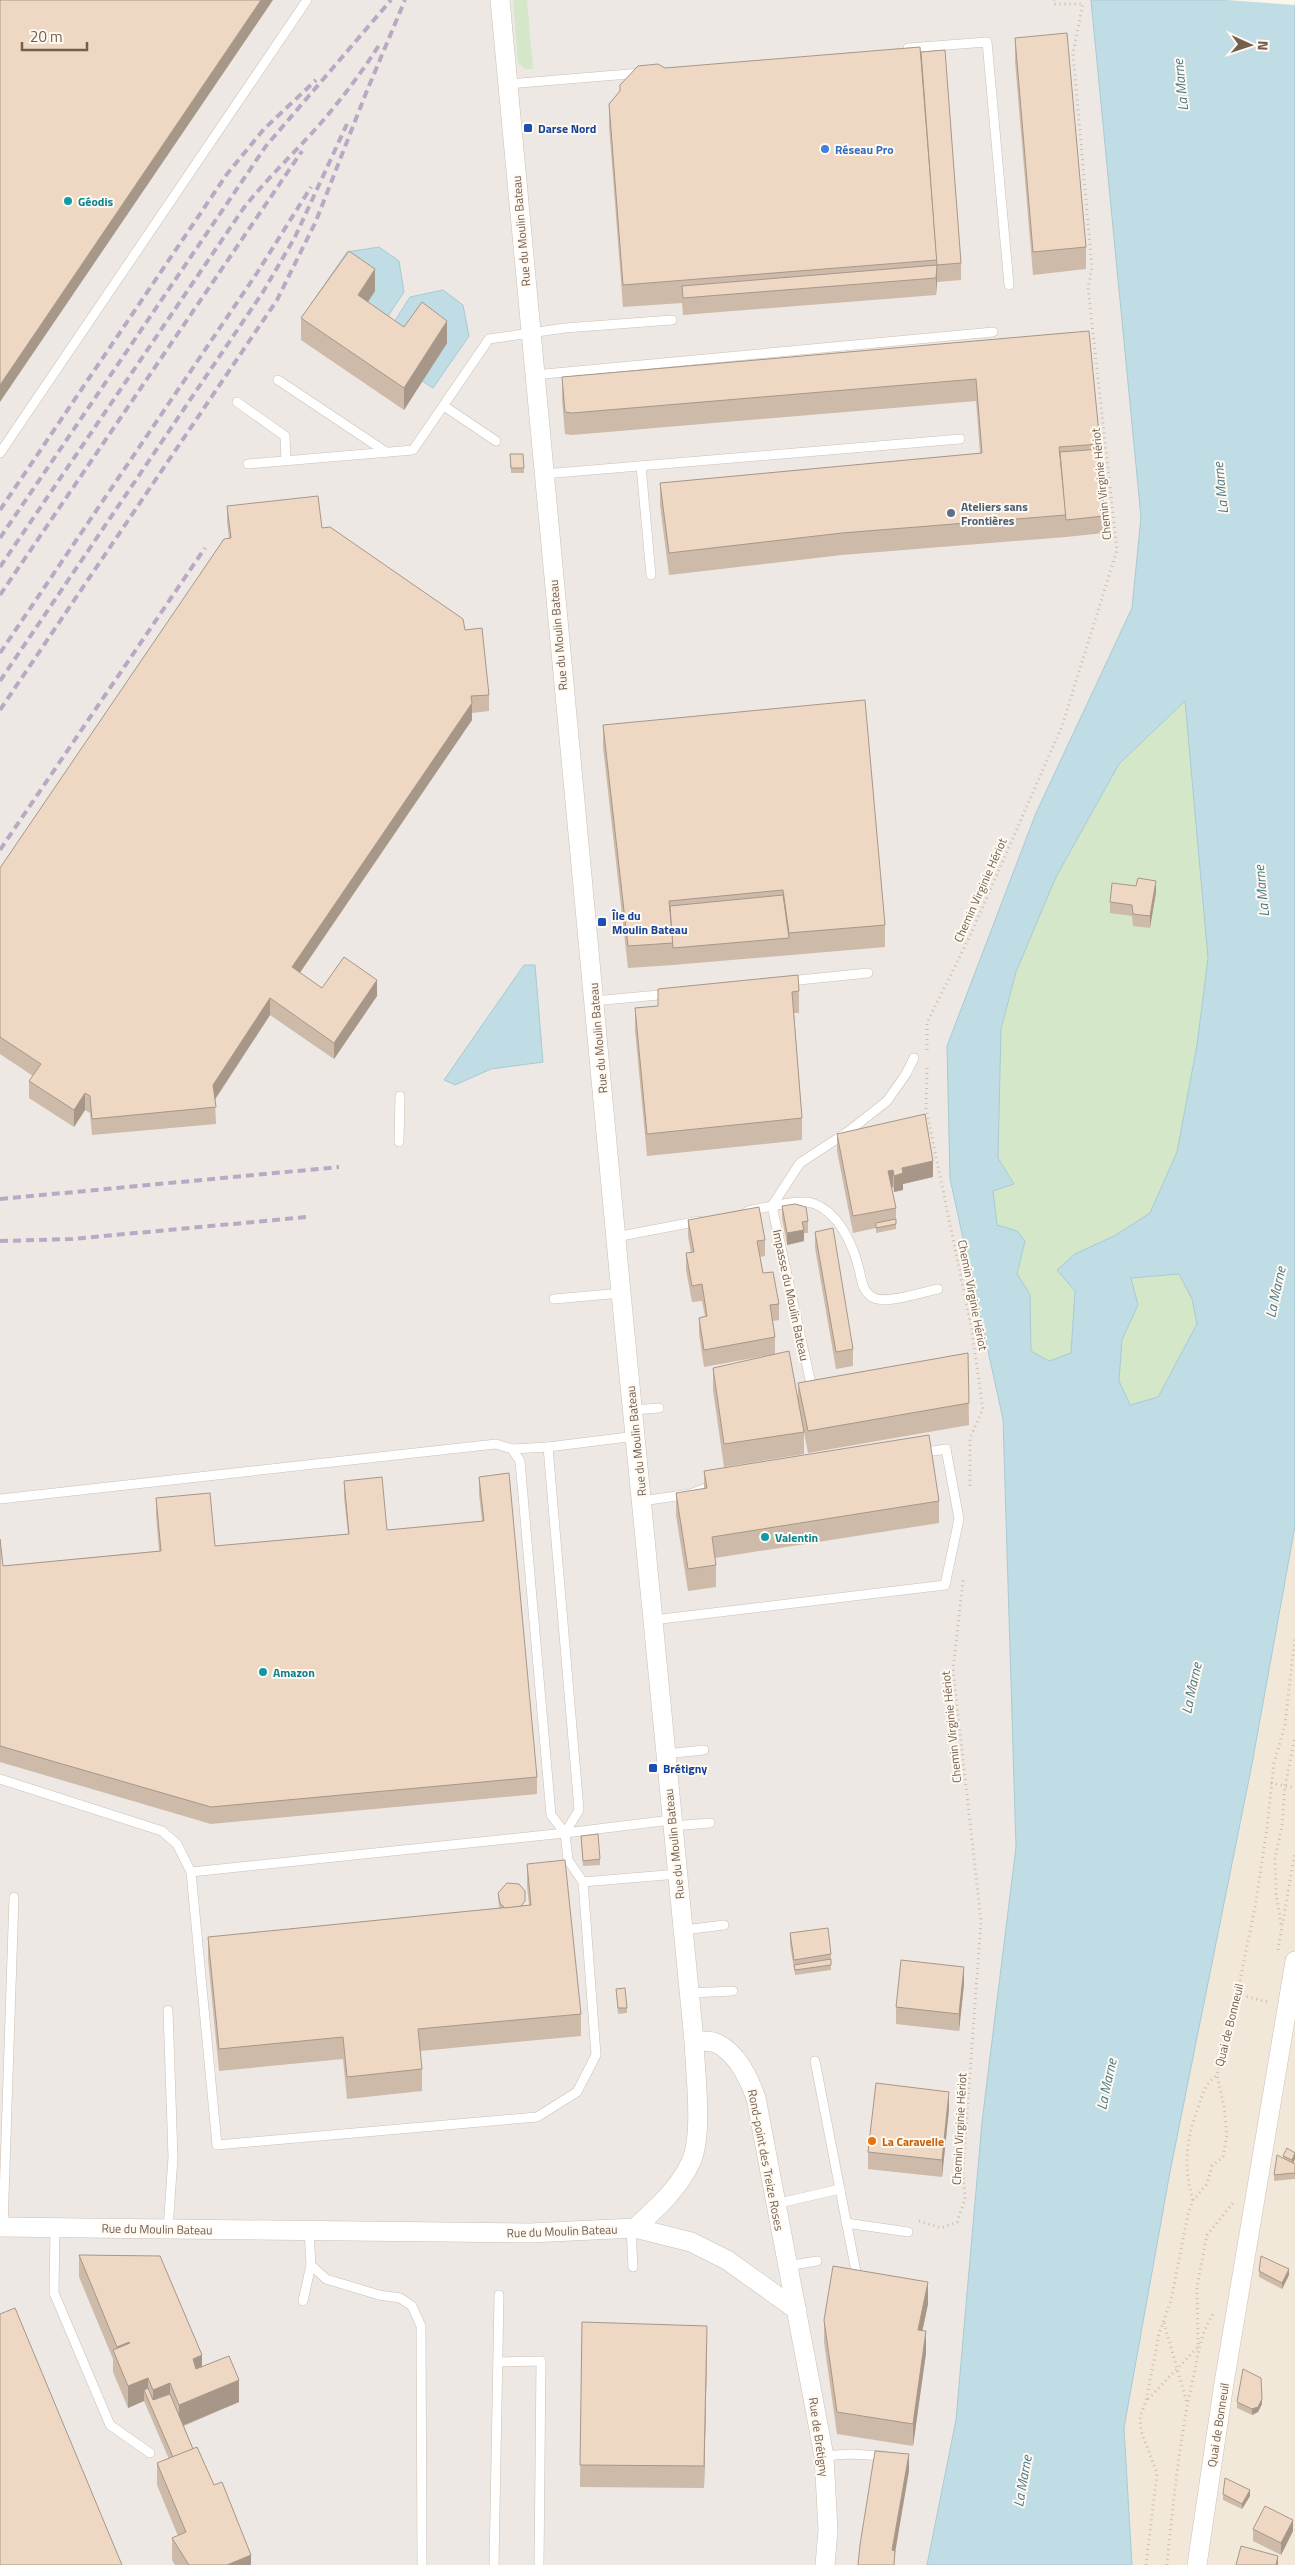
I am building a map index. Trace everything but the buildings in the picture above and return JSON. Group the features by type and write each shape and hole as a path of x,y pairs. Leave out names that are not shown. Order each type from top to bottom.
{"street":[{"name":"Rue du Moulin Bateau","path":"2,2227 562,2233 633,2228 676,2187 691,2162 697,2129 694,2041 690,1993 665,1754 636,1436 620,1293 500,0"},
{"name":"Quai de Bonneuil","path":"1197,2565 1287,2061 1295,1961"},
{"name":"Rond-point des Treize Roses","path":"694,2041 718,2044 733,2056 748,2076 756,2098 797,2310"},
{"path":"633,2228 691,2242 727,2260 797,2310"},
{"name":"Rue de Brétigny","path":"797,2310 824,2456 828,2530 825,2565"}],"lane":[{"path":"0,453 307,0"},
{"path":"901,49 987,42 1009,285"},
{"path":"507,84 649,72"},
{"path":"248,464 413,450 489,339 531,335 565,328 672,320"},
{"path":"534,375 993,332"},
{"path":"278,380 386,452"},
{"path":"237,402 285,436 286,460"},
{"path":"444,406 496,440"},
{"path":"544,474 960,438"},
{"path":"641,466 651,575"},
{"path":"779,982 868,973"},
{"path":"594,1001 681,992"},
{"path":"772,1206 800,1163 849,1131 887,1101 906,1074 914,1058"},
{"path":"399,1142 400,1096"},
{"path":"741,1212 772,1206 812,1203 835,1218 853,1245 864,1290 875,1298 894,1298 938,1289"},
{"name":"Impasse du Moulin Bateau","path":"772,1206 811,1384"},
{"path":"616,1237 712,1218"},
{"path":"554,1299 620,1293"},
{"path":"633,1410 659,1408"},
{"path":"0,1500 496,1444 512,1449 548,1447 636,1436"},
{"path":"548,1447 579,1810 565,1833"},
{"path":"0,1779 162,1831 177,1844 191,1872 217,2144 537,2117 577,2092 596,2055 583,1882 568,1860 565,1833 551,1815 520,1461 512,1449"},
{"path":"653,1620 945,1585 959,1519 946,1449 907,1455"},
{"path":"642,1501 690,1494 709,1485 719,1484"},
{"path":"665,1754 704,1750"},
{"path":"191,1872 565,1833 672,1823 710,1823"},
{"path":"583,1882 678,1874"},
{"path":"2,2227 14,1897"},
{"path":"684,1930 724,1925"},
{"path":"690,1993 734,1991"},
{"path":"168,2010 173,2157 168,2229"},
{"path":"815,2061 858,2284"},
{"path":"775,2204 840,2189"},
{"path":"846,2224 908,2232"},
{"path":"55,2228 54,2293 110,2425 150,2453"},
{"path":"633,2228 633,2267"},
{"path":"303,2301 311,2265 309,2231"},
{"path":"787,2266 817,2261"},
{"path":"311,2265 326,2279 379,2295 400,2298 412,2306 421,2326 422,2565"},
{"path":"494,2565 499,2295"},
{"path":"498,2362 541,2361 539,2565"},
{"path":"824,2456 849,2454 900,2457"}],"path":[{"name":"Chemin Virginie Hériot","path":"927,1051 927,1023 970,936 1062,726 1117,550 1088,288 1092,268 1073,53 1083,4 1054,4 1054,0"},
{"name":"Chemin Virginie Hériot","path":"927,1061 926,1108 971,1326 983,1409 970,1438 970,1492"},
{"name":"Chemin Virginie Hériot","path":"914,2220 941,2228 957,2222 965,2199 963,2170 981,1921 953,1670 964,1576"},
{"name":"Quai de Bonneuil","path":"1146,2565 1157,2473 1141,2431 1140,2417 1146,2401 1159,2334 1171,2300 1193,2200 1207,2184 1212,2166 1223,2157 1227,2135 1224,2106 1217,2075 1237,1994 1266,1838 1271,1783 1285,1725 1295,1637"},
{"path":"1282,1928 1276,1894 1276,1860 1285,1786 1295,1737"},
{"path":"1271,1783 1295,1788"},
{"path":"1237,1994 1269,2002"},
{"path":"1193,2200 1188,2182 1186,2145 1206,2083 1217,2075"},
{"path":"1198,2347 1198,2286 1207,2235 1236,2199"},
{"path":"1167,2565 1176,2473 1198,2347 1207,2323 1220,2305"},
{"path":"1163,2322 1187,2403"},
{"name":"Quai de Bonneuil","path":"1146,2401 1198,2347"}],"shaded area":[{"path":"0,0 1091,0 1141,517 1132,608 1036,813 950,1179 1003,1419 1016,1847 982,2122 956,2420 927,2565 0,2565"},
{"path":"1295,1526 1295,2565 1132,2565 1124,2428 1170,2172 1252,1764"}],"green space":[{"path":"513,0 527,0 533,69 525,69 518,63"},
{"path":"1185,701 1208,958 1197,1045 1177,1152 1150,1213 1114,1236 1075,1291 1071,1354 1049,1361 1031,1352 1030,1294 1017,1274 1024,1241 1017,1231 997,1226 993,1191 1013,1184 998,1159 1001,1029 1016,972 1056,877 1119,764"},
{"path":"1179,1274 1192,1299 1197,1324 1158,1397 1130,1406 1119,1381 1122,1340 1138,1305 1131,1278"}],"water":[{"name":"La Marne","path":"1091,0 1295,0 1295,1526 1252,1764 1170,2172 1124,2428 1132,2565 927,2565 956,2420 982,2122 1016,1847 1003,1419 950,1179 947,1046 1036,813 1132,608 1141,517","holes":["1185,701 1208,958 1197,1045 1177,1152 1150,1213 1114,1236 1075,1254 1057,1270 1075,1291 1071,1353 1049,1361 1031,1351 1030,1294 1017,1274 1025,1241 1017,1231 997,1225 993,1191 1014,1184 998,1158 1001,1029 1016,972 1056,877 1119,764","1179,1274 1192,1299 1197,1324 1158,1397 1130,1405 1119,1381 1122,1340 1138,1305 1131,1278"]},
{"path":"379,247 399,261 404,292 378,331 322,311 311,304 347,252"},
{"path":"443,290 463,305 469,336 433,388 422,381 447,343 385,336 410,297"},
{"path":"524,965 535,965 543,1062 491,1069 455,1085 444,1080"}],"pier":[{"path":"1225,0 1295,0 1295,5"}],"railway":[{"path":"0,538 266,146 391,0"},
{"path":"0,710 277,300 316,221 405,0"},
{"path":"0,567 243,209 331,111 381,42"},
{"path":"0,510 227,174 264,129 316,80"},
{"path":"0,681 263,292 295,237 347,124"},
{"path":"0,595 302,151"},
{"path":"0,653 257,273 311,187"},
{"path":"0,850 205,548"},
{"path":"0,1199 339,1167"},
{"path":"0,1241 72,1239 307,1217"}],"place":[{"name":"Darse Nord","path":"528,128"},
{"name":"Réseau Pro","path":"825,149"},
{"name":"Géodis","path":"68,201"},
{"name":"Ateliers sans Frontières","path":"951,513"},
{"name":"Île du Moulin Bateau","path":"602,922"},
{"name":"Valentin","path":"765,1537"},
{"name":"Amazon","path":"263,1672"},
{"name":"Brétigny","path":"653,1768"},
{"name":"La Caravelle","path":"872,2141"}]}
